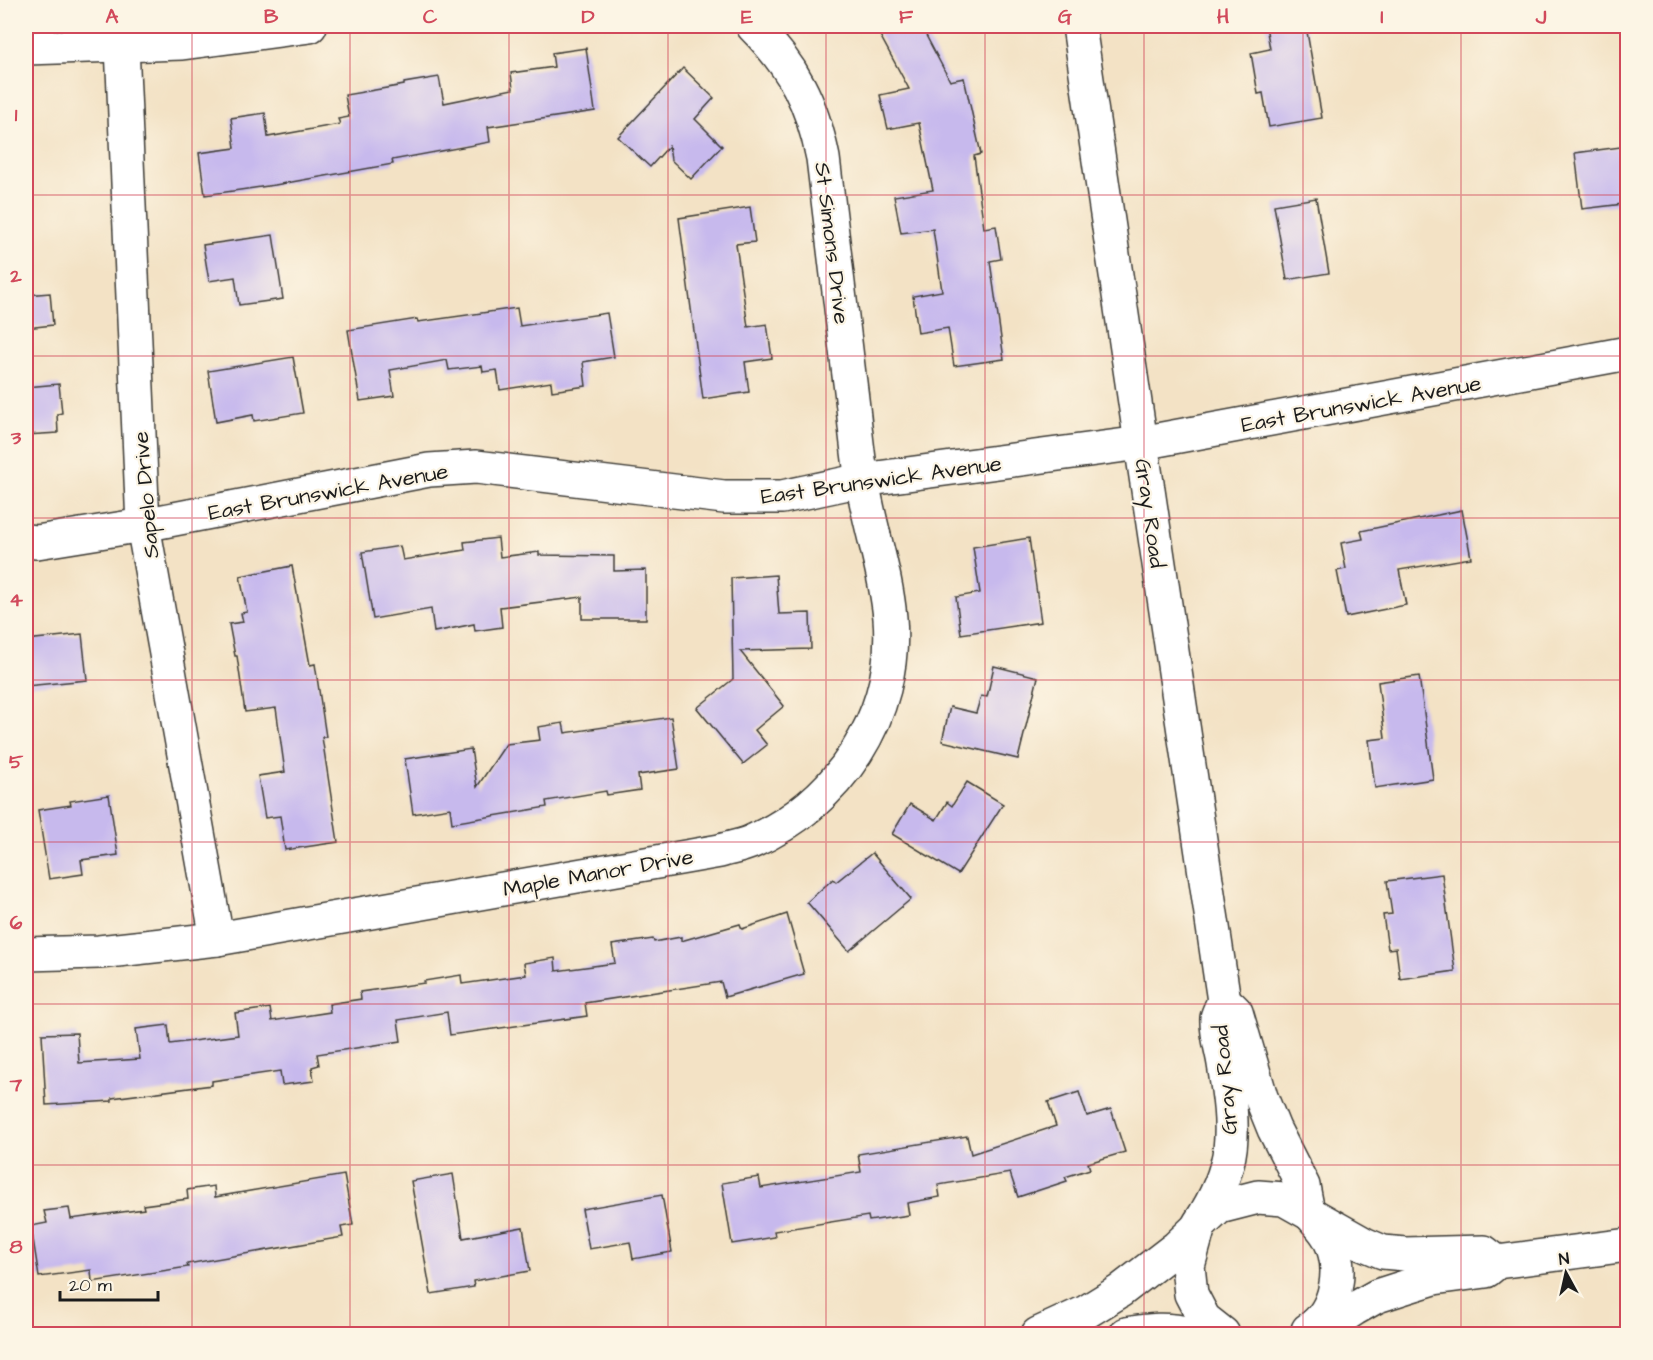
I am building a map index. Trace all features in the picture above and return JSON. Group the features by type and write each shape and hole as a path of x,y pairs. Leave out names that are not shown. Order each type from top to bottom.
{"street":[{"path":"26,48 182,43 310,26"},
{"name":"St Simons Drive","path":"753,26 774,47 792,72 807,99 817,127 823,158 862,480"},
{"name":"Gray Road","path":"1079,26 1224,1001 1217,1017 1232,1116 1232,1138 1228,1163 1221,1185 1215,1200 1199,1224"},
{"name":"Sapelo Drive","path":"122,46 144,525 217,939"},
{"name":"East Brunswick Avenue","path":"26,541 37,542 144,525 429,470 476,467 724,497 782,497 862,480 1141,443 1628,353"},
{"name":"Maple Manor Drive","path":"26,954 99,952 217,939 720,851 749,843 801,814 823,794 852,761 873,721 886,677 890,640 889,611 862,480"},
{"name":"Gray Road","path":"1224,1001 1236,1012 1261,1097 1274,1129 1303,1186 1308,1212"},
{"path":"1038,1335 1086,1312 1120,1291 1169,1254 1219,1208 1258,1197 1284,1199 1364,1244 1383,1251 1405,1254 1484,1252 1497,1262"},
{"path":"1308,1212 1328,1236 1336,1254 1337,1272 1330,1305 1309,1332"},
{"path":"1199,1224 1188,1266 1191,1294 1204,1319 1223,1335"},
{"path":"1309,1332 1333,1323 1377,1296 1434,1278 1486,1271 1497,1262 1628,1245"},
{"path":"1126,1335 1149,1330 1175,1330 1190,1335"}],"building":[{"path":"875,26 921,26 950,81 964,78 981,154 974,156 984,228 996,226 1001,259 990,261 1004,359 954,366 948,328 918,333 913,296 942,291 933,229 901,233 894,196 933,190 919,123 888,129 880,95 909,89"},
{"path":"1266,26 1306,26 1322,118 1269,127 1263,93 1258,94 1251,53 1270,49"},
{"path":"586,48 595,111 488,127 490,142 392,160 393,164 205,195 199,153 235,148 231,118 265,113 268,137 340,124 338,119 349,117 345,95 439,77 444,103 513,89 511,73 554,67 552,53"},
{"path":"683,68 714,98 695,119 722,146 691,179 671,160 669,146 650,167 618,137"},
{"path":"1628,146 1628,194 1621,195 1623,204 1582,209 1575,153"},
{"path":"1316,198 1329,273 1287,280 1274,205"},
{"path":"750,207 755,242 736,244 748,327 767,324 772,358 745,362 749,392 703,399 679,218"},
{"path":"273,235 283,299 239,305 235,277 209,281 203,245"},
{"path":"50,293 53,325 26,328 26,295"},
{"path":"517,308 520,326 607,313 614,357 583,362 586,386 552,391 551,382 500,390 497,370 483,372 482,366 449,370 447,360 390,370 394,396 360,401 348,330 417,319 418,322"},
{"path":"293,357 303,413 254,421 253,415 216,422 208,371"},
{"path":"59,384 62,413 57,414 58,433 26,435 26,387"},
{"path":"1462,510 1471,558 1399,570 1406,605 1346,617 1337,571 1346,569 1341,543 1363,539 1361,531"},
{"path":"498,538 500,557 539,552 539,555 614,556 614,571 646,570 646,619 582,619 582,597 500,607 502,627 475,631 474,624 434,632 431,609 373,619 362,552 400,546 403,560 465,550 464,542"},
{"path":"1029,538 1041,622 961,634 956,597 980,593 973,547"},
{"path":"292,566 310,665 315,664 326,737 322,737 338,842 285,850 280,816 265,818 258,776 285,772 276,708 245,712 237,656 235,656 229,624 243,622 241,613 247,612 240,576"},
{"path":"776,575 779,614 810,613 811,649 740,651 784,706 755,730 767,745 743,764 697,708 733,679 731,578"},
{"path":"82,634 87,680 26,686 26,640"},
{"path":"994,666 1038,677 1018,759 942,741 950,707 976,713 981,696 987,697"},
{"path":"1419,676 1433,779 1375,788 1369,740 1385,738 1378,682"},
{"path":"671,717 679,769 638,775 640,790 607,795 606,791 546,801 547,807 452,823 450,808 413,814 405,759 471,749 477,787 506,744 540,740 538,727 563,723 565,733"},
{"path":"967,782 1003,804 958,874 892,834 910,804 936,820 947,802 952,806"},
{"path":"109,795 118,855 81,860 83,874 49,879 38,810 71,805 70,801"},
{"path":"872,853 911,899 849,951 807,902 833,879 836,882"},
{"path":"1442,874 1455,971 1400,979 1396,948 1388,949 1383,915 1392,914 1387,881"},
{"path":"787,914 804,974 725,997 721,982 585,1003 587,1016 450,1035 447,1012 398,1020 401,1041 317,1054 319,1065 312,1067 314,1081 282,1085 280,1071 212,1081 212,1085 112,1098 112,1101 46,1105 42,1034 77,1033 79,1063 140,1059 136,1029 168,1025 170,1044 238,1035 235,1013 270,1008 272,1021 330,1012 329,1004 361,999 360,992 425,983 424,981 461,975 462,984 526,975 524,963 555,958 556,971 615,963 612,945 653,939 654,942 681,937 681,941 740,924 742,929"},
{"path":"1079,1092 1087,1116 1111,1109 1125,1152 1088,1163 1090,1169 1065,1177 1067,1181 1018,1197 1010,1173 938,1185 940,1197 907,1203 909,1215 869,1221 868,1216 774,1231 775,1237 732,1244 722,1183 759,1177 761,1188 861,1172 858,1154 967,1136 971,1154 1056,1126 1048,1102"},
{"path":"453,1174 463,1238 523,1227 530,1271 473,1281 474,1287 431,1294 411,1181"},
{"path":"344,1175 353,1225 341,1227 343,1237 187,1264 188,1267 92,1282 91,1270 39,1277 31,1226 47,1223 44,1211 69,1208 71,1219 144,1209 143,1205 188,1199 187,1190 214,1186 215,1197"},
{"path":"662,1195 672,1252 633,1259 630,1242 589,1249 582,1209"}]}
